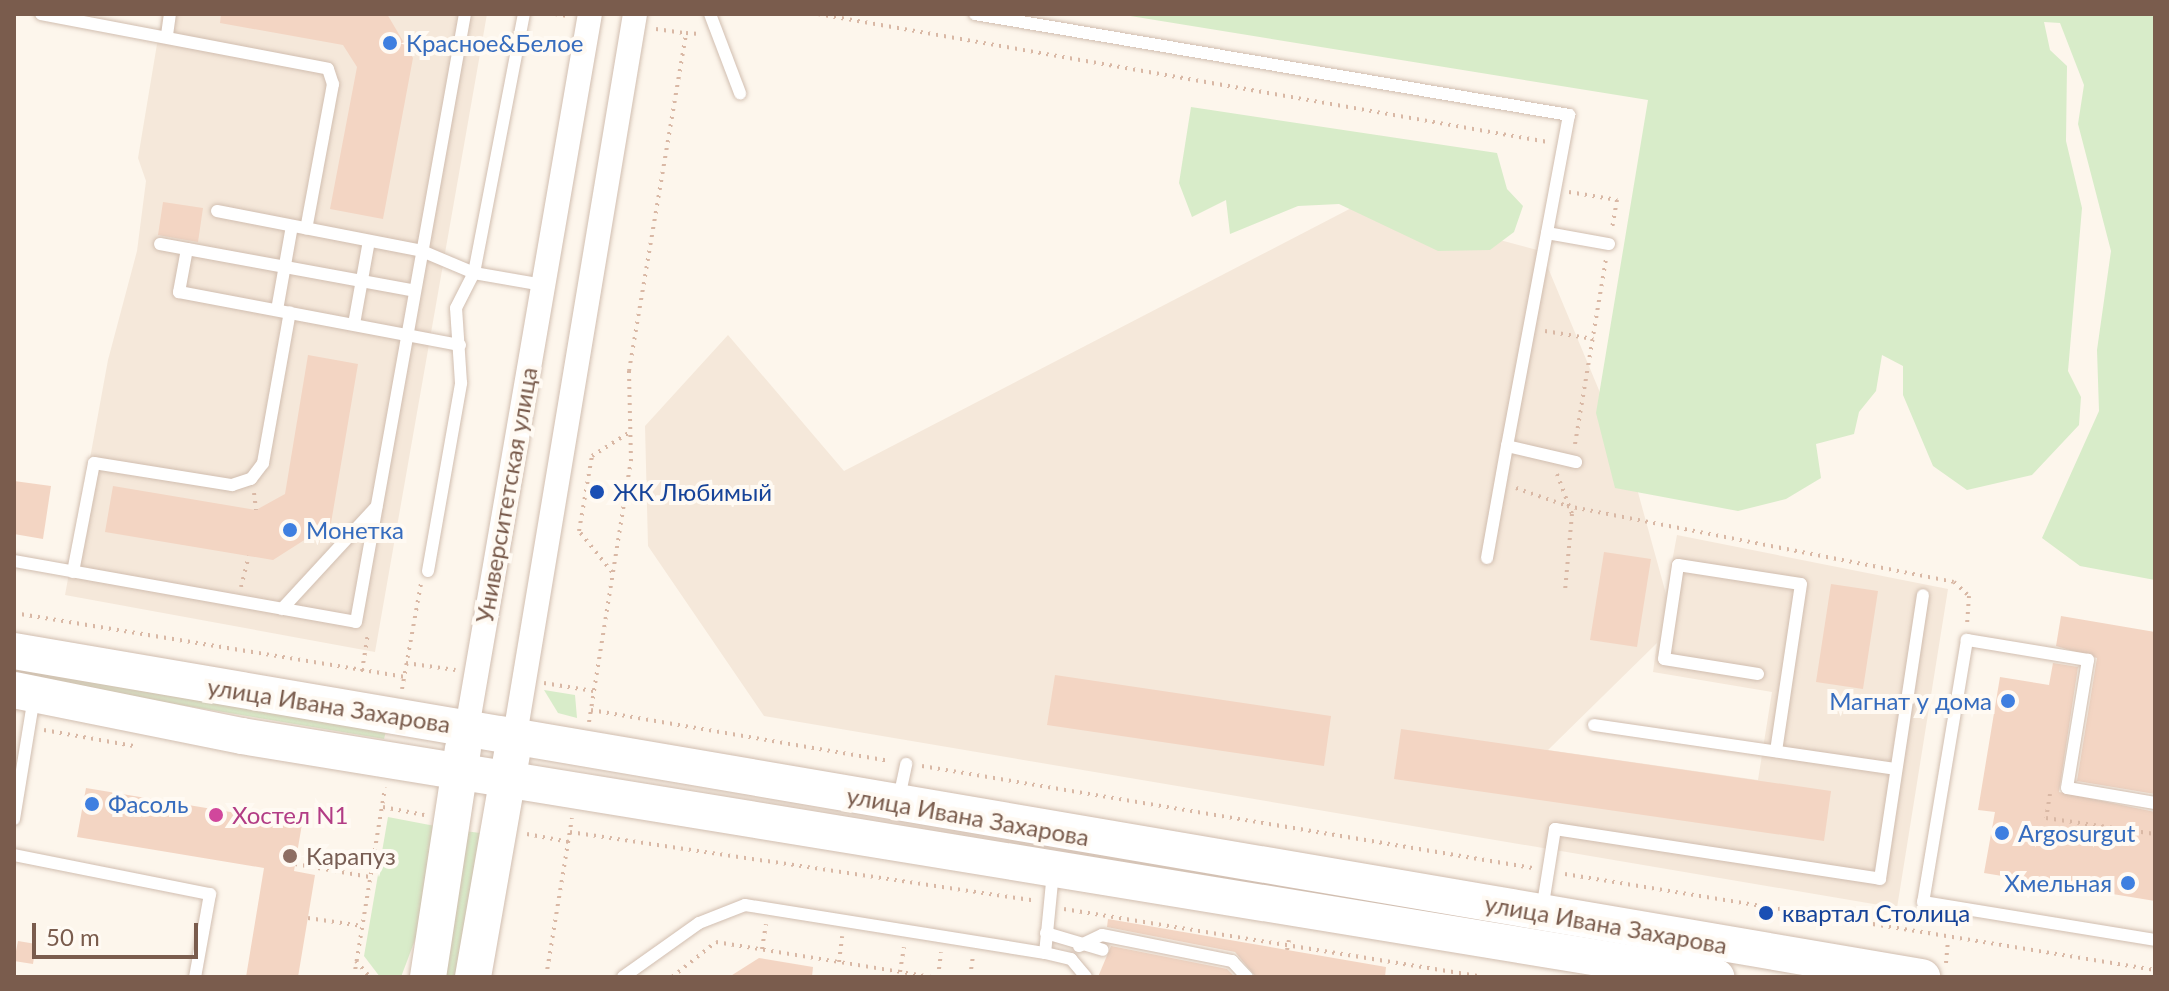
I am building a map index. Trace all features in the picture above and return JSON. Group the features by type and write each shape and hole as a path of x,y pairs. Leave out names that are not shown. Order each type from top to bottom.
{"main road":[{"name":"улица Ивана Захарова","path":"14,651 515,735 588,727 898,805 1922,977"},
{"name":"улица Ивана Захарова","path":"24,692 460,770 578,786 1051,886 1716,977"},
{"name":"Университетская улица","path":"428,977 467,728"},
{"name":"Университетская улица","path":"473,977 515,735"}],"street":[{"name":"Университетская улица","path":"467,728 590,14"},
{"name":"Университетская улица","path":"515,735 635,14"}],"lane":[{"path":"41,14 167,35 328,69 333,84 306,229"},
{"path":"167,35 170,14"},
{"path":"14,561 356,622 465,14"},
{"path":"428,571 461,383 456,308 474,273 524,14"},
{"path":"975,14 1569,115 1499,476 1487,558"},
{"path":"708,19 740,93"},
{"path":"217,211 422,251 474,273 543,285"},
{"path":"73,572 94,463 232,485 251,479 263,463 292,226"},
{"path":"1547,233 1609,244"},
{"path":"354,324 369,241"},
{"path":"160,244 415,291"},
{"path":"187,249 179,292 460,345"},
{"path":"1507,446 1576,462"},
{"path":"282,609 376,507"},
{"path":"1758,674 1664,659 1678,565 1801,584 1776,751"},
{"path":"1542,913 1555,829 1880,879 1923,595"},
{"path":"2155,803 2067,788 2088,660 1967,640 1923,902 2155,940"},
{"path":"14,819 24,692"},
{"path":"1594,725 1896,769"},
{"path":"898,805 906,764"},
{"path":"14,855 210,894 195,977"},
{"path":"1045,953 1051,886"},
{"path":"623,977 730,907 769,909 1045,953 1071,959 1086,977"},
{"path":"1046,933 1079,946 1103,950"},
{"path":"1079,946 1102,935 1232,961 1247,977"}],"path":[{"path":"818,14 1550,142 1547,157"},
{"path":"708,19 704,34 686,33 629,371 630,432 588,727 906,764"},
{"path":"1555,190 1617,200 1577,434"},
{"path":"1529,329 1593,339"},
{"path":"612,572 579,531 592,456 630,432"},
{"path":"1555,456 1572,540 1565,591"},
{"path":"1499,476 1567,506 1954,582 1969,596 1967,640"},
{"path":"237,601 249,556"},
{"path":"14,613 404,677 428,571"},
{"path":"546,977 578,786"},
{"path":"2051,788 2046,818 2155,834"},
{"path":"354,977 384,790"},
{"path":"570,832 1051,886 1216,935 1289,940 1483,977"},
{"path":"295,864 370,877"},
{"path":"762,949 769,909"},
{"path":"308,918 362,926"},
{"path":"839,962 844,921"},
{"path":"900,972 907,931"},
{"path":"938,977 943,937"},
{"path":"1287,950 1289,940"},
{"path":"672,977 716,942 931,977"},
{"path":"356,961 370,977"}],"shaded area":[{"path":"162,14 487,14 375,652 65,595 108,360 137,251 146,181 138,158"},
{"path":"1361,203 1541,251 1631,467 1666,594 1677,535 1948,589 1897,908 764,716 648,546 645,426 728,335 844,471","holes":["1657,643 1653,672 1772,692 1758,780 1548,750"]}],"green space":[{"path":"1118,14 2155,14 2155,580 2080,566 2042,538 2099,411 2097,350 2111,251 2078,124 2084,85 2060,23 2044,22 2050,50 2067,66 2066,141 2082,208 2068,371 2081,397 2079,425 2032,475 1967,490 1933,466 1903,395 1903,366 1882,355 1876,391 1859,412 1854,434 1816,444 1821,478 1786,499 1738,511 1615,488 1596,413 1648,100"},
{"path":"1191,107 1497,153 1507,189 1523,206 1514,232 1490,250 1438,251 1339,204 1298,206 1230,234 1226,200 1192,217 1179,183"},
{"path":"14,668 386,731 384,739 14,677"},
{"path":"544,690 575,695 577,718 558,713"},
{"path":"388,817 435,826 418,932 401,977 380,977 364,956"},
{"path":"465,831 480,833 456,977 440,977"}],"building":[{"path":"221,14 387,14 413,58 383,219 330,209 357,67 343,45 220,23"},
{"path":"163,202 203,208 198,242 158,235"},
{"path":"308,355 358,364 331,523 273,560 105,532 113,486 256,510 285,494"},
{"path":"14,481 51,486 43,539 14,534"},
{"path":"1604,552 1651,559 1637,647 1590,640"},
{"path":"1831,584 1878,591 1863,689 1816,682"},
{"path":"2061,616 2155,632 2155,794 2077,781 2097,658 2056,646"},
{"path":"2053,663 2078,667 2059,792 2155,812 2155,901 1984,873 1995,812 1978,810 2000,677 2049,685"},
{"path":"1055,675 1331,716 1324,766 1047,725"},
{"path":"1401,729 1831,791 1824,841 1394,779"},
{"path":"86,788 302,824 294,871 315,875 298,977 246,977 264,868 77,837"},
{"path":"1108,919 1386,967 1385,977 1256,977 1235,952 1107,927"},
{"path":"18,941 36,944 33,964 14,961"},
{"path":"1111,946 1227,969 1235,977 1098,977"},
{"path":"759,958 813,967 812,977 729,977"}],"place":[{"name":"Красное&Белое","path":"390,43"},
{"name":"ЖК Любимый","path":"597,492"},
{"name":"Монетка","path":"290,530"},
{"name":"Магнат у дома","path":"2008,701"},
{"name":"Фасоль","path":"92,804"},
{"name":"Хостел N1","path":"216,815"},
{"name":"Argosurgut","path":"2002,833"},
{"name":"Карапуз","path":"290,856"},
{"name":"Хмельная","path":"2128,883"},
{"name":"квартал Столица","path":"1766,913"}]}
